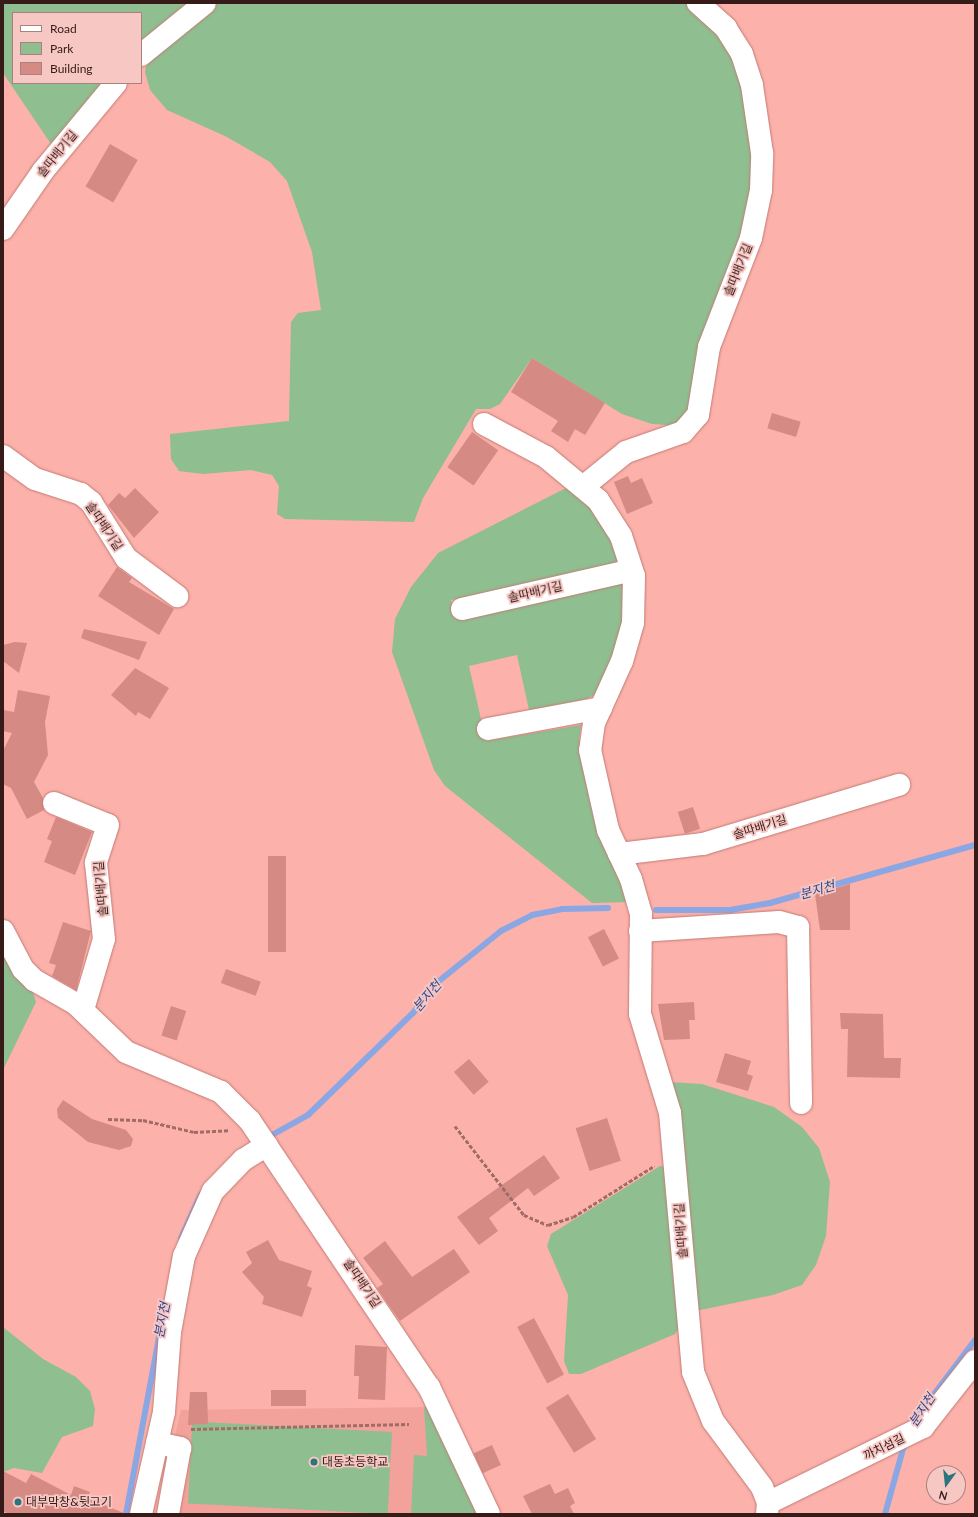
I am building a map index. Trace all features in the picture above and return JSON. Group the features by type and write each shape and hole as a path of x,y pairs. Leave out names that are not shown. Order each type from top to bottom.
{"lane":[{"path":"142,54 205,3"},
{"name":"솔따배기길","path":"584,486 626,452 683,432 698,415 709,347 751,238 761,190 762,153 752,85 742,54 726,28 698,3"},
{"name":"솔따배기길","path":"3,229 43,170 115,84"},
{"name":"솔따배기길","path":"484,424 546,457 584,486 598,500 621,536 632,570 633,623 589,736 590,750 608,830 638,899 640,931 640,1014 664,1090 675,1153 693,1372 713,1421 762,1487 767,1509"},
{"name":"솔따배기길","path":"3,456 35,479 81,494 90,502 126,558 177,596"},
{"name":"솔따배기길","path":"462,609 632,570"},
{"path":"488,730 601,708"},
{"name":"솔따배기길","path":"619,854 703,844 899,785"},
{"name":"솔따배기길","path":"54,803 108,825 96,863 104,939 83,1010"},
{"path":"640,931 779,922 798,927 801,1103"},
{"name":"솔따배기길","path":"3,931 24,969 83,1010 126,1052 221,1092 250,1121 429,1387 489,1514"},
{"path":"141,1514 164,1412 178,1280 192,1231 213,1191 243,1160 267,1145"},
{"name":"까치섬길","path":"767,1509 919,1430 975,1360"},
{"path":"157,1443 180,1448 168,1514"}],"path":[{"path":"108,1119 143,1120 213,1133 250,1121"},
{"path":"454,1126 524,1215 548,1225 574,1217 675,1153"},
{"path":"180,1448 184,1430 409,1424"}],"shaded area":[{"name":"대동초등학교","path":"434,1407 484,1514 156,1514 181,1410"}],"green space":[{"path":"3,3 195,3 142,46 142,12 12,12 12,84 107,84 53,147 3,73"},
{"path":"211,3 693,3 738,56 757,189 699,387 683,421 668,425 652,424 622,414 532,358 500,404 490,409 476,409 423,498 414,522 285,519 277,514 279,486 272,475 251,470 203,474 179,471 171,459 170,434 289,421 291,322 298,313 321,310 312,252 287,181 270,162 227,137 167,110 150,90 145,72 148,55"},
{"path":"568,487 590,503 620,554 615,564 451,600 456,619 621,583 627,588 628,613 600,692 586,699 529,710 517,655 469,666 486,741 581,725 579,740 603,843 631,902 592,903 445,786 434,770 392,652 395,619 411,587 438,553"},
{"path":"3,956 17,978 32,989 36,1002 3,1070"},
{"path":"670,1082 702,1084 774,1107 802,1127 819,1148 830,1182 826,1236 816,1265 802,1285 773,1295 691,1312"},
{"path":"660,1166 668,1167 682,1323 675,1334 581,1374 569,1374 564,1361 568,1295 547,1246 551,1234"},
{"path":"3,1327 43,1359 76,1377 90,1391 95,1409 93,1426 62,1437 42,1473 14,1468 3,1472"},
{"path":"424,1407 434,1407 484,1514 411,1514 414,1455 427,1456"},
{"path":"192,1422 392,1432 388,1514 188,1503"}],"building":[{"path":"110,144 138,160 113,202 86,186"},
{"path":"532,358 605,403 585,435 575,429 568,442 551,431 558,421 511,392"},
{"path":"772,413 801,422 796,437 767,428"},
{"path":"472,432 498,450 474,486 447,467"},
{"path":"628,476 631,483 642,478 653,503 627,514 614,482"},
{"path":"135,488 159,512 134,538 108,505 119,493 125,498"},
{"path":"117,567 132,578 129,582 174,609 159,635 98,596"},
{"path":"84,629 147,642 139,660 81,638"},
{"path":"15,642 27,643 19,673 3,661 3,645"},
{"path":"135,668 169,688 150,719 138,712 136,716 111,695"},
{"path":"18,690 50,696 45,722 48,755 34,782 43,798 44,810 27,819 11,788 3,784 3,751 12,733 3,731 3,710 14,712"},
{"path":"693,807 700,829 685,834 678,812"},
{"path":"56,817 92,832 75,875 44,862 52,841 47,839"},
{"path":"268,856 286,856 286,952 268,952"},
{"path":"850,884 850,930 820,930 815,894"},
{"path":"63,922 91,931 76,990 52,976 56,965 49,963"},
{"path":"604,929 619,958 603,967 588,937"},
{"path":"226,969 261,982 256,996 221,983"},
{"path":"694,1002 695,1020 689,1020 690,1039 664,1040 658,1004"},
{"path":"171,1006 186,1011 177,1040 161,1035"},
{"path":"840,1013 883,1014 884,1058 901,1058 900,1078 847,1077 848,1029 841,1029"},
{"path":"725,1053 751,1061 747,1074 753,1076 748,1091 716,1082"},
{"path":"469,1059 489,1082 474,1095 454,1072"},
{"path":"63,1100 92,1119 126,1130 133,1139 131,1146 119,1150 88,1142 58,1118 57,1109"},
{"path":"607,1118 621,1161 590,1171 576,1128"},
{"path":"544,1155 560,1178 534,1196 528,1188 489,1218 498,1231 479,1245 457,1217"},
{"path":"268,1240 279,1260 312,1271 307,1286 312,1288 302,1317 262,1304 264,1297 242,1272 252,1263 246,1252"},
{"path":"385,1241 412,1277 454,1249 470,1272 400,1321 377,1288 383,1284 363,1258"},
{"path":"534,1318 564,1375 547,1383 517,1327"},
{"path":"355,1345 387,1347 385,1400 358,1399 359,1376 354,1376"},
{"path":"271,1390 306,1390 306,1406 271,1406"},
{"path":"190,1392 207,1392 208,1424 188,1425"},
{"path":"568,1394 596,1439 574,1453 546,1408"},
{"path":"492,1445 501,1465 483,1473 474,1453"},
{"path":"3,1471 26,1483 31,1474 71,1495 74,1486 90,1492 88,1498 126,1514 9,1514 3,1511"},
{"path":"550,1484 555,1494 568,1488 575,1503 570,1506 574,1514 532,1514 523,1496"}],"waterway":[{"name":"분지천","path":"656,910 730,910 770,903 975,845"},
{"name":"분지천","path":"272,1135 308,1115 413,1013 439,981 501,931 532,915 562,909 608,908"},
{"name":"분지천","path":"181,1238 201,1194"},
{"name":"분지천","path":"126,1514 159,1337"},
{"name":"분지천","path":"910,1426 975,1340"},
{"name":"분지천","path":"885,1514 905,1442"}],"place":[{"name":"대동초등학교","path":"314,1462"},
{"name":"대부막창&뒷고기","path":"18,1502"}]}
